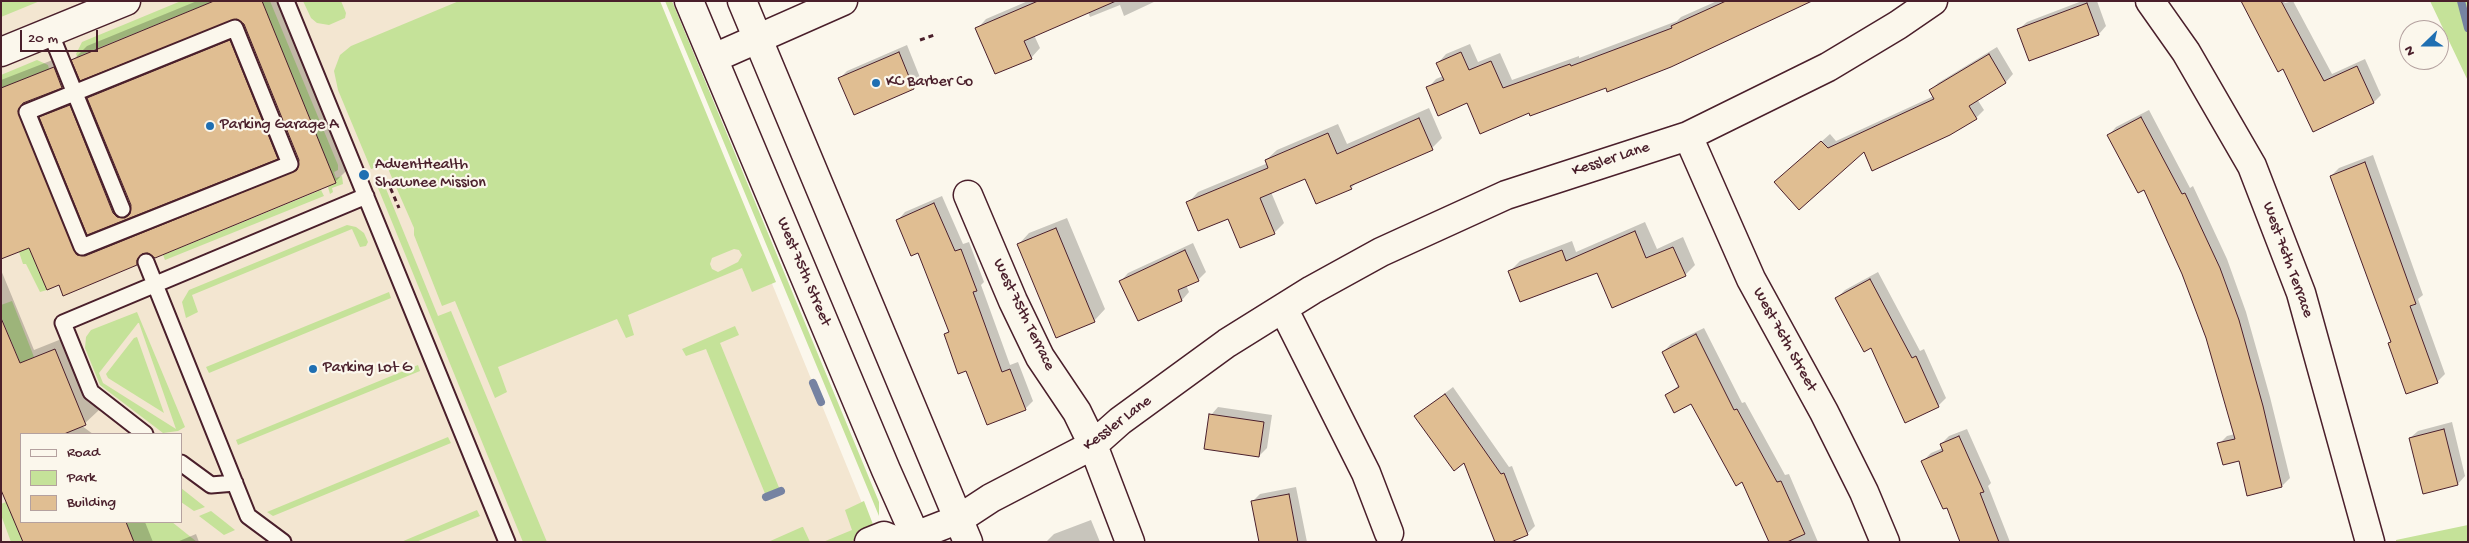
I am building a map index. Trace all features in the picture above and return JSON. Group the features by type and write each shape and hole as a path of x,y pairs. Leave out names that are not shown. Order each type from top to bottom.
{"street":[{"path":"1,52 126,1"},
{"name":"West 75th Street","path":"690,1 878,452 908,540"},
{"path":"742,1 964,530"},
{"path":"714,58 843,1"},
{"name":"Kessler Lane","path":"908,540 964,530 992,498 1093,446 1120,421 1227,343 1283,308 1381,252 1506,195 1688,136 1828,67 1898,25 1932,1"},
{"name":"West 76th Terrace","path":"2150,1 2186,52 2252,166 2301,293 2370,542"},
{"name":"West 76th Street","path":"1688,136 1751,279 1824,412 1864,492 1885,542"},
{"name":"West 75th Terrace","path":"968,194 1013,302 1040,357 1077,412 1093,446 1130,542"},
{"path":"1283,308 1366,473 1389,533"},
{"path":"869,542 884,536 908,540"}],"lane":[{"path":"286,1 506,542"},
{"path":"234,28 290,164 82,248 27,112 76,92 234,28"},
{"path":"50,32 122,209"},
{"path":"144,433 91,392 63,323 366,196"},
{"path":"146,262 248,516 274,539"},
{"path":"182,464 211,485 235,483"}],"path":[{"path":"920,40 937,34"},
{"path":"387,180 399,208"}],"shaded area":[{"name":"AdventHealth Shawnee Mission","path":"1,1 656,1 878,542 1,542"}],"green space":[{"path":"1,1 40,1 1,17"},
{"path":"181,1 214,1 81,55 86,71 84,72 76,54 82,42"},
{"path":"262,1 270,1 338,165 338,170 334,172 336,178 342,176 343,184 332,188 333,192 330,194 328,187 336,183"},
{"path":"303,1 341,1 346,13 345,18 329,25 317,23 311,18"},
{"path":"459,1 660,1 776,282 752,292 742,268 628,315 634,335 626,338 617,319 498,367 507,392 495,398 455,301 442,306 414,235 414,228 386,164 371,169 338,90 334,71 340,55 351,46","holes":["734,249 739,250 742,255 738,262 718,272 712,269 710,264 712,258"]},
{"path":"665,1 672,1 879,502 879,516"},
{"path":"2430,1 2468,1 2468,81 2449,41 2449,20 2439,20"},
{"path":"37,60 48,65 53,84 47,70 1,88 1,75"},
{"path":"382,179 438,316 451,311 547,542 523,542 376,183"},
{"path":"321,190 324,196 165,260 163,255"},
{"path":"7,195 47,290 40,292 26,264 23,264"},
{"path":"347,225 356,227 364,233 368,242 366,246 360,247 352,229 192,295 198,312 186,318 182,302 189,290"},
{"path":"389,292 391,298 209,373 206,367"},
{"path":"12,301 34,357 27,360 35,399 1,316 1,305"},
{"path":"137,312 185,427 178,431 163,433 100,385 85,348 86,337 91,330","holes":["139,323 176,429 103,383 99,373"]},
{"path":"735,326 739,335 720,343 780,490 766,496 706,349 686,356 682,349"},
{"path":"137,337 164,413 108,378 106,374 134,338"},
{"path":"418,365 420,371 238,445 236,440"},
{"path":"448,437 451,443 273,516 267,512"},
{"path":"182,489 205,507 194,511 182,503"},
{"path":"20,496 20,503 9,508 23,542 11,542 1,515 1,504"},
{"path":"864,501 874,527 850,542 823,542 852,530 845,510"},
{"path":"477,510 480,516 416,542 401,542"},
{"path":"211,511 235,530 224,535 199,516"},
{"path":"126,523 173,523 197,542 134,542"},
{"path":"2468,525 2468,542 2396,542 2396,540"},
{"path":"802,527 810,542 768,542"}],"building":[{"path":"214,1 262,1 336,183 155,258 148,253 142,254 137,260 137,265 63,296 59,285 47,290 29,248 1,259 1,88 54,67 62,88 23,103 18,111 77,255 85,256 297,170 299,160 244,24 237,19 80,81 71,60"},
{"path":"1038,1 1116,1 1024,41 1032,59 995,74 975,28"},
{"path":"1726,1 1812,1 1671,67 1607,92 1606,88 1530,116 1529,113 1480,134 1467,103 1438,116 1426,87 1444,80 1436,63 1461,52 1469,70 1491,61 1503,88 1570,64 1571,66 1672,28 1671,26"},
{"path":"2241,1 2281,1 2324,81 2357,66 2374,103 2313,132 2283,69 2278,72"},
{"path":"2087,3 2099,35 2029,61 2017,29"},
{"path":"230,40 278,159 87,235 39,117 70,105 113,213 117,217 125,218 130,214 131,205 87,98"},
{"name":"KC Barber Co","path":"899,52 914,89 854,115 838,78"},
{"path":"1989,54 2006,83 1969,106 1977,119 1950,135 1872,171 1864,152 1799,210 1774,182 1821,141 1828,148 1934,99 1929,90"},
{"path":"2141,117 2182,194 2185,193 2220,268 2239,320 2263,406 2282,487 2247,496 2239,461 2223,465 2217,443 2235,439 2206,338 2182,274 2144,190 2138,193 2107,135"},
{"path":"1419,118 1433,150 1350,186 1352,189 1316,204 1305,179 1260,198 1275,234 1240,248 1228,219 1198,231 1186,202 1268,168 1265,160 1328,133 1337,154"},
{"path":"2365,162 2416,304 2410,306 2438,383 2406,394 2388,343 2391,342 2330,176"},
{"path":"934,203 955,251 961,249 977,291 973,292 1002,372 1010,369 1026,410 987,425 966,371 958,374 944,334 949,332 918,253 911,256 896,220"},
{"path":"1056,228 1095,322 1056,338 1017,244"},
{"path":"1635,231 1646,258 1673,247 1686,276 1612,308 1597,273 1520,302 1508,271 1562,250 1566,261"},
{"path":"1185,250 1199,281 1178,290 1182,301 1138,321 1119,281"},
{"path":"1870,279 1912,358 1916,356 1939,407 1905,423 1871,348 1864,352 1835,298"},
{"path":"1,318 20,363 55,349 86,425 66,433 20,433 20,523 126,523 134,542 23,542 1,490"},
{"path":"1696,334 1734,410 1737,409 1777,482 1781,481 1805,534 1787,542 1769,542 1742,482 1736,486 1691,404 1674,413 1665,395 1679,387 1662,352"},
{"path":"1445,394 1501,474 1504,473 1528,535 1511,542 1495,542 1464,463 1454,471 1414,416"},
{"path":"1209,414 1264,422 1259,457 1204,449"},
{"path":"2444,429 2458,485 2423,494 2409,438"},
{"path":"1959,436 1984,492 1980,493 1999,542 1960,542 1947,508 1943,509 1921,461 1943,451 1940,444"},
{"path":"1289,494 1298,542 1259,542 1251,501"}],"waterway":[{"path":"2461,1 2468,28"},
{"path":"813,383 821,402"},
{"path":"766,497 781,491"}],"place":[{"name":"KC Barber Co","path":"876,83"},
{"name":"Parking Garage A","path":"210,126"},
{"name":"AdventHealth Shawnee Mission","path":"364,175"},
{"name":"Parking Lot G","path":"313,369"}]}
